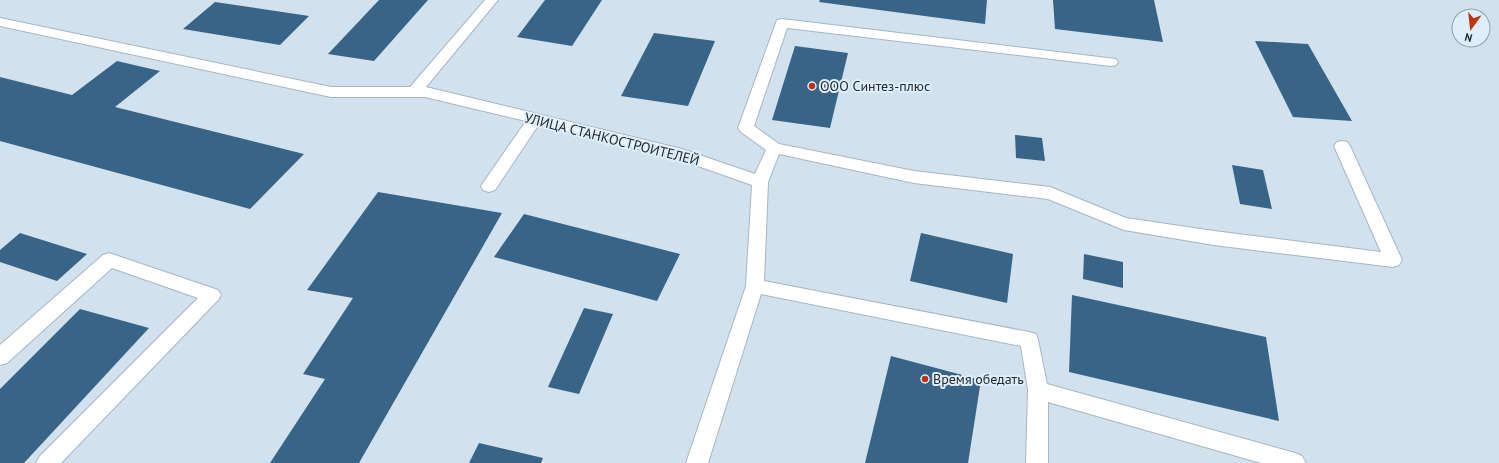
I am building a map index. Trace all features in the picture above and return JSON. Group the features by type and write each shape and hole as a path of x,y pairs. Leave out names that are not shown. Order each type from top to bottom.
{"lane":[{"path":"425,92 414,92 492,0"},
{"name":"УЛИЦА СТАНКОСТРОИТЕЛЕЙ","path":"0,22 331,92 425,92 535,120 682,154 760,182"},
{"path":"1111,62 782,23 746,128 774,148 914,177 1050,193 1124,224 1214,238 1393,260 1342,146"},
{"path":"489,186 535,120"},
{"path":"697,463 755,286 760,182 774,148"},
{"path":"0,357 109,260 212,295 47,463"},
{"path":"755,286 1029,340 1038,390 1037,463"},
{"path":"1038,390 1295,463"}],"building":[{"path":"379,0 428,0 374,61 328,54"},
{"path":"545,0 602,0 572,46 517,37"},
{"path":"820,0 987,0 985,24 819,2"},
{"path":"1053,0 1154,0 1163,42 1055,29"},
{"path":"215,2 309,16 280,45 183,29"},
{"path":"654,33 715,41 688,106 621,96"},
{"path":"1255,41 1308,44 1352,121 1293,117"},
{"name":"ООО Синтез-плюс","path":"795,46 848,53 830,128 772,120"},
{"path":"117,61 160,71 115,107 304,154 250,209 0,141 0,77 72,95"},
{"path":"1015,135 1042,138 1045,161 1016,158"},
{"path":"1232,165 1263,170 1272,209 1240,204"},
{"path":"378,192 502,213 359,463 270,463 325,379 303,374 353,298 307,290"},
{"path":"524,214 680,254 657,301 494,257"},
{"path":"20,233 87,254 57,281 0,262 0,250"},
{"path":"921,233 1013,254 1007,303 910,281"},
{"path":"1084,254 1123,262 1123,288 1083,279"},
{"path":"1072,295 1266,337 1279,421 1069,372"},
{"path":"584,308 613,314 579,394 548,387"},
{"path":"80,309 149,328 24,463 0,463 0,389"},
{"path":"891,356 981,380 968,463 865,463"},
{"path":"479,443 543,458 541,463 469,463"}],"place":[{"name":"ООО Синтез-плюс","path":"812,86"},
{"name":"Время обедать","path":"925,379"}]}
